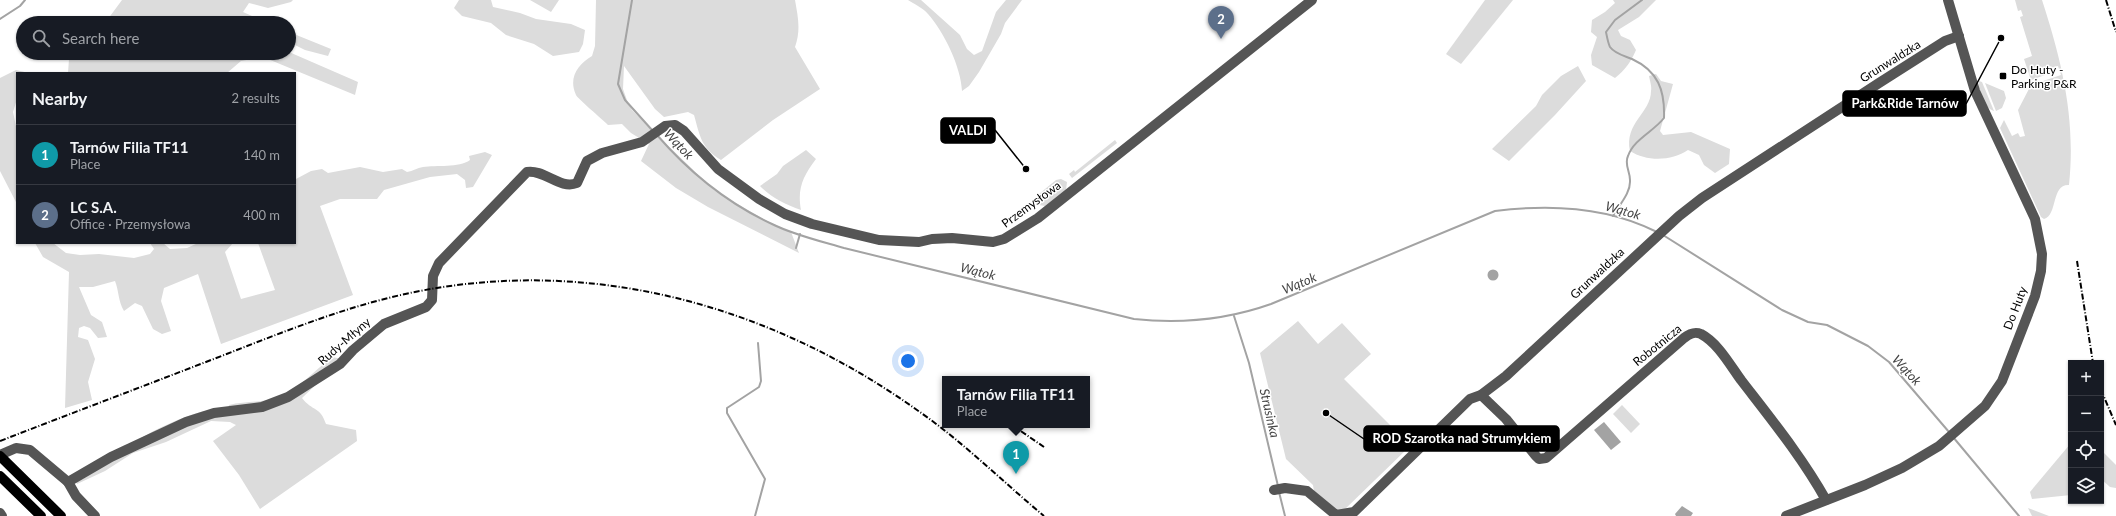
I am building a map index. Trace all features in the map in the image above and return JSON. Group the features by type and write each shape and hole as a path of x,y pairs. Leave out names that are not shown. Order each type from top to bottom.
{"main road":[{"path":"0,455 62,516"},
{"path":"0,476 41,516"}],"street":[{"name":"Przemysłowa","path":"622,148 642,142 665,126 675,125 684,131 718,169 753,196 785,214 812,224 892,241 919,242 932,239 952,238 993,242 1004,239 1038,218 1312,0"},
{"name":"Do Huty","path":"1786,516 1902,468 1946,439 1985,406 2002,381 2034,296 2041,271 2042,254 2035,219 1975,91 1948,0"},
{"name":"Grunwaldzka","path":"1277,489 1307,491 1336,515 1354,512 1470,399 1481,395 1506,376 1651,240 1702,198 1879,83 1945,42 1959,36"},
{"name":"Rudy-Młyny","path":"68,482 110,457 186,422 214,413 262,407 288,397 311,384 340,364 353,350 384,324 430,304 432,300 433,276 439,263 527,172 535,171 572,185 577,183 587,161 602,153 622,148"},
{"name":"Robotnicza","path":"1481,395 1506,419 1539,459 1546,458 1684,338 1696,333 1711,343 1725,358 1776,425 1826,500"},
{"path":"0,455 16,448 30,450 68,482 76,496 95,516"}],"shaded area":[{"path":"122,0 293,0 291,2 268,8 249,3 243,12 252,16 110,16"},
{"path":"459,0 491,0 493,7 520,13 536,19 571,24 585,30 583,44 579,52 553,56 534,44 506,35 491,23 462,16 454,8"},
{"path":"530,0 559,0 551,12"},
{"path":"596,0 795,0 798,18 798,35 795,47 820,89 773,120 721,160 709,151 702,141 694,115 688,112 664,117 655,109 624,66 623,89 632,110 714,190 765,220 791,232 799,253 708,207 676,188 641,161 649,144 631,133 622,124 608,125 577,97 573,83 574,77 582,63 592,56 595,46"},
{"path":"908,0 921,0 960,35 967,49 974,55 982,51 996,12 1006,0 1022,0 1005,23 1001,34 979,72 969,86 962,91 959,71 946,40 934,21 926,12"},
{"path":"1485,0 1513,0 1461,64 1446,54"},
{"path":"1613,0 1656,0 1639,17 1618,30 1621,36 1630,40 1636,50 1627,66 1615,78 1592,65 1591,55 1597,37 1591,32 1592,20 1605,12 1615,3"},
{"path":"2015,0 2042,0 2056,46 2066,91 2071,137 2069,185 2063,186 2059,189 2051,212 2044,219 2041,217 2000,128 2004,120 2012,136 2018,133 2020,137 2025,136 2018,110 2031,85 2061,75 2058,66 2044,70 2045,75 2031,80 2024,59 2032,56 2020,17 2023,16 2021,10 2018,11"},
{"path":"296,35 331,49 328,56 305,50 296,46"},
{"path":"296,55 358,82 355,95 270,60 296,60"},
{"path":"69,60 246,60 241,61 228,72 68,72"},
{"path":"1578,66 1586,81 1555,115 1509,161 1492,149 1536,106 1542,95 1561,76"},
{"path":"16,70 25,72 16,72 16,102 13,112 16,126 16,202 0,171 0,78"},
{"path":"1656,74 1661,81 1673,84 1660,131 1663,135 1691,132 1730,149 1729,164 1715,173 1704,165 1699,155 1688,150 1682,154 1659,159 1644,157 1630,151 1629,141 1631,133 1650,99 1651,88 1649,76"},
{"path":"1979,81 1982,82 1994,111 1984,103 1980,94"},
{"path":"1985,83 2004,91 2006,98 2002,108 1996,111"},
{"path":"1115,140 1117,143 1072,178 1069,174 1074,170 1075,172"},
{"path":"806,150 816,159 804,177 802,183 800,196 801,210 779,200 760,186 777,174 783,166"},
{"path":"485,152 492,155 473,187 466,188 465,180 457,174 430,177 384,190 377,199 340,199 320,206 353,295 221,344 198,274 164,288 161,301 171,331 162,334 153,329 142,306 135,303 124,311 115,281 93,287 79,287 91,315 102,322 107,337 98,338 90,328 84,326 79,328 78,337 88,340 95,359 88,382 92,400 65,408 69,272 43,257 36,244 54,244 66,253 80,255 99,254 134,258 150,254 154,249 151,244 164,244 170,249 187,248 196,244 232,244 225,252 241,299 275,290 258,244 296,244 296,179 311,171 322,169 328,173 360,167 383,172 402,169 407,172 423,167 447,166 465,163 470,160 469,156"},
{"path":"1061,179 1067,182 1066,190 1045,206 1039,205 1037,202 1039,194 1056,180"},
{"path":"1493,269 1497,271 1499,275 1497,279 1493,281 1489,279 1487,275 1489,271"},
{"path":"1298,321 1318,344 1342,323 1371,354 1344,379 1391,426 1406,450 1343,511 1338,511 1314,491 1313,485 1286,459 1260,353"},
{"path":"332,357 343,359 302,398 321,414 326,424 356,430 357,441 260,509 239,475 213,441 236,425 230,422 211,421 166,442 133,453 105,471 77,484 75,479 121,449 153,431 170,423 204,411 209,414 228,411 229,405 264,401 283,395 298,386"},
{"path":"1622,405 1640,424 1631,433 1613,414"},
{"path":"1604,422 1621,442 1611,450 1594,430"},
{"path":"2068,447 2068,495 2032,499 2030,492"},
{"path":"2104,453 2116,465 2116,488 2110,487 2104,482"},
{"path":"1682,506 1693,513 1691,516 1676,516 1675,514"},
{"path":"2028,508 2049,516 2032,516"}],"waterway":[{"path":"0,19 20,6 25,0"},
{"name":"Wątok","path":"632,0 618,84 625,100 652,130"},
{"path":"1613,216 1629,190 1630,177 1627,159 1631,150 1639,140 1664,118 1661,90 1654,76 1641,64 1617,53 1612,49 1610,47 1606,32 1615,20 1642,0"},
{"name":"Wątok","path":"657,135 682,162 724,196 755,216 807,238 1134,319 1186,321 1237,314 1271,304 1495,211 1537,208 1578,210 1619,217 1657,232"},
{"path":"796,248 800,234"},
{"name":"Wątok","path":"1663,235 1782,310 1808,322 1827,325 1868,346 1889,362 1949,432"},
{"name":"Strusinka","path":"1234,316 1249,363 1278,486"},
{"path":"755,516 765,479 727,413 727,408 759,387 761,381 758,343"},
{"name":"Wątok","path":"1953,437 2019,516"},
{"name":"Strusinka","path":"1279,492 1285,516"}],"railway":[{"path":"2106,0 2116,32"},
{"path":"2077,261 2093,360"},
{"path":"0,441 300,326 352,308 404,294 431,289 496,281 560,281 623,287 686,300 746,319 805,344 862,375 934,422 1044,516"},
{"path":"2104,396 2116,425"},
{"path":"1016,428 1044,447"}],"place":[{"name":"Park&Ride Tarnów","path":"2001,38"},
{"name":"LC S.A.","path":"1221,39"},
{"name":"Do Huty - Parking P&R","path":"2003,76"},
{"name":"VALDI","path":"1026,169"},
{"name":"ROD Szarotka nad Strumykiem","path":"1326,413"},
{"name":"Tarnów Filia TF11","path":"1016,474"}]}
